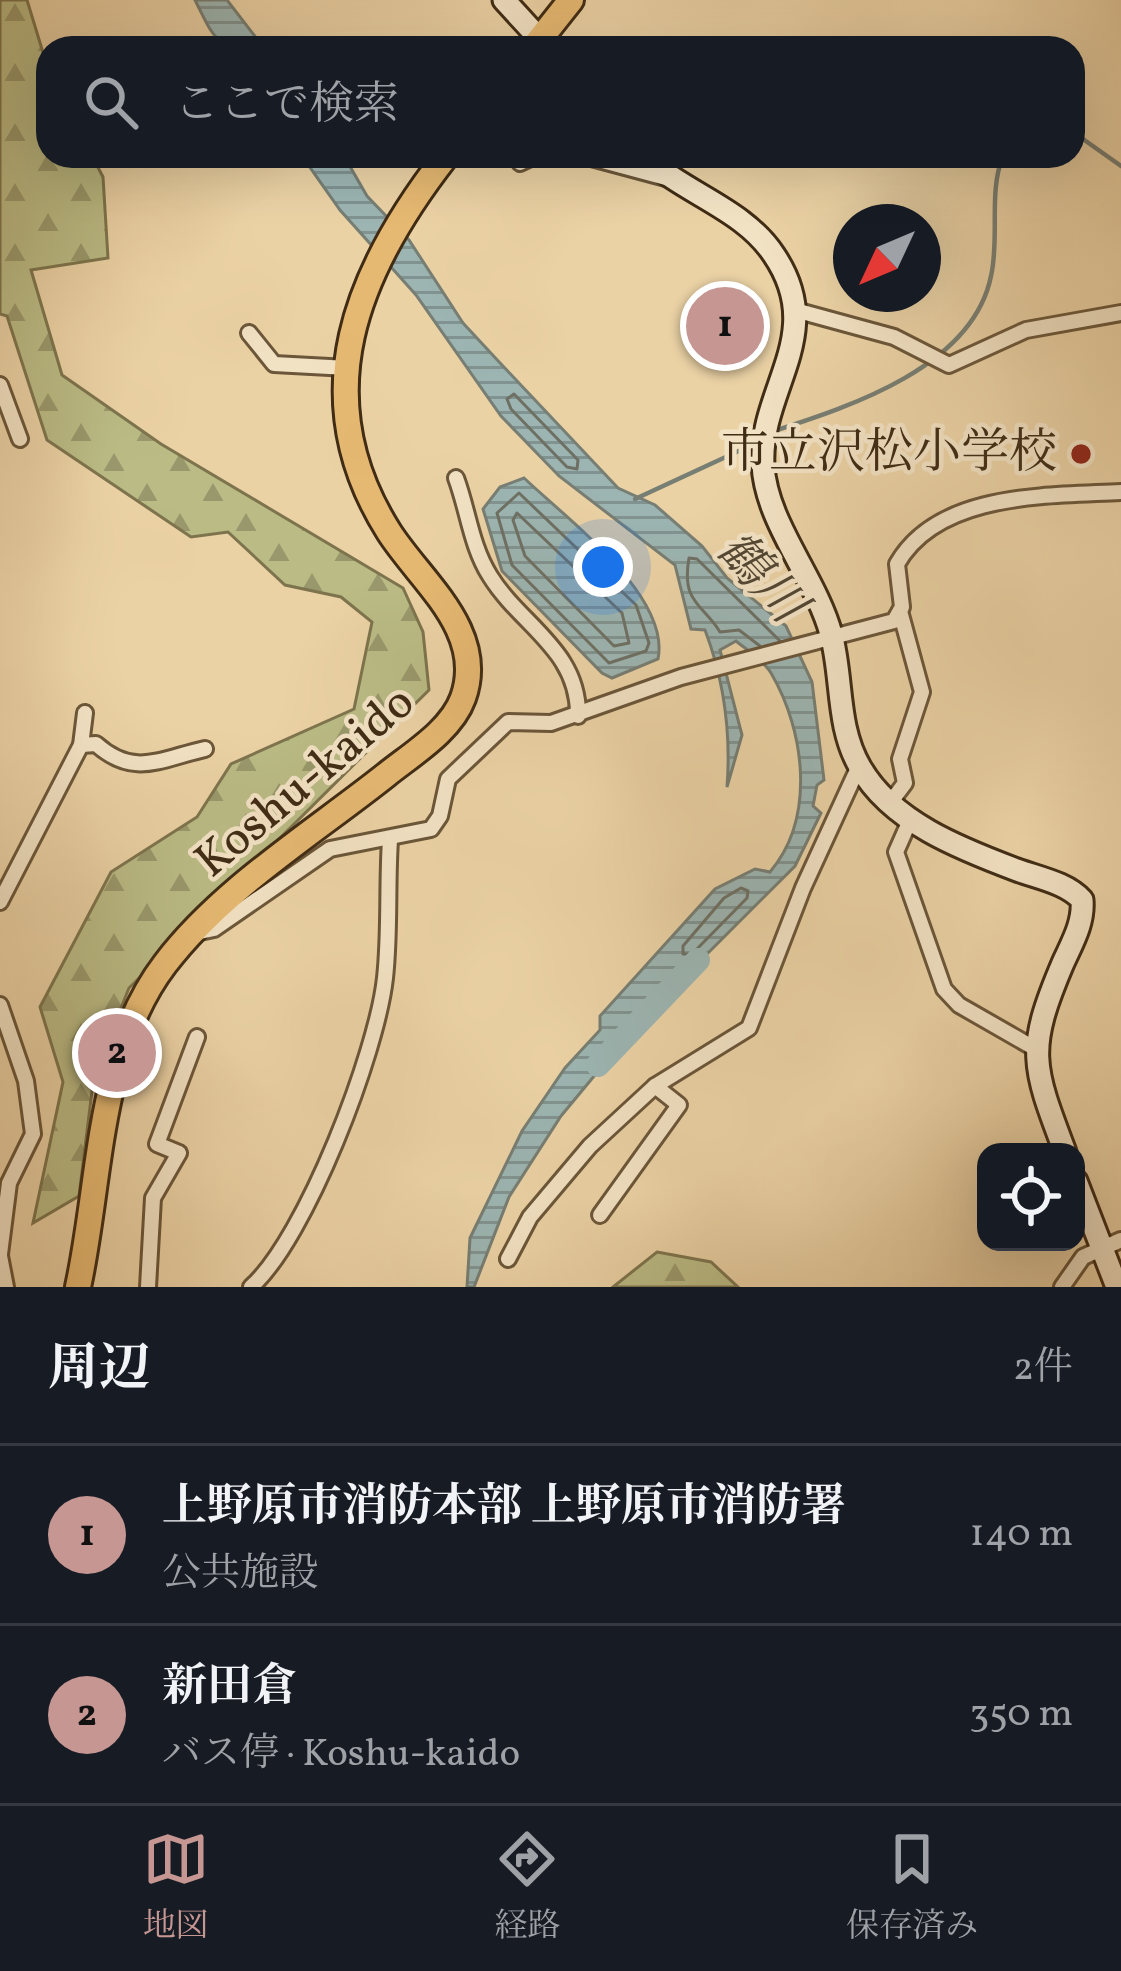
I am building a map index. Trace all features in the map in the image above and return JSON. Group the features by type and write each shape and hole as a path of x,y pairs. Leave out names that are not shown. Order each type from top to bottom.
{"highway":[{"path":"546,36 571,0"},
{"name":"Koshu-kaido","path":"78,1287 112,1085 149,989 192,934 434,735 463,697 468,670 463,636 386,527 357,461 348,420 348,368 357,304 371,267 438,168"}],"street":[{"path":"503,0 533,36"},
{"path":"630,168 668,178 724,207 756,234 785,275 795,310 790,366 769,417 763,461 768,488 823,638 859,766 890,803 911,818 973,854 1067,888 1082,900 1081,922 1038,1022 1034,1048 1062,1143"},
{"path":"658,168 668,178"},
{"path":"795,310 894,337 950,365 1026,330 1121,313"},
{"path":"249,333 274,364 348,368"},
{"path":"0,385 20,439"},
{"path":"456,478 483,563 514,607 563,657 578,696 578,716"},
{"path":"890,803 905,783 900,759 922,692 899,611 897,563 926,526 951,514 1037,496 1121,492"},
{"path":"192,934 214,929 330,849 390,840 436,824 448,779 501,725 578,716 681,676 894,621 899,611"},
{"path":"0,902 81,745 86,713"},
{"path":"81,745 96,744 117,762 132,766 205,749"},
{"path":"508,1258 530,1217 577,1160 656,1086 748,1028 803,888 859,766"},
{"path":"911,818 896,852 944,989 959,1005 1034,1048"},
{"path":"251,1287 273,1261 324,1168 356,1085 385,976 390,840"},
{"path":"0,1005 26,1081 33,1134 9,1183 0,1255 6,1287"},
{"path":"148,1287 153,1198 178,1153 158,1144 197,1037"},
{"path":"600,1215 679,1105 656,1086"},
{"path":"1085,1197 1111,1243 1118,1287"},
{"path":"1062,1287 1083,1257 1111,1243"}],"green space":[{"path":"0,0 27,0 38,36 36,168 98,168 103,177 108,258 31,270 62,375 161,444 403,588 423,632 429,690 129,988 94,1075 79,1196 33,1223 63,1082 40,1007 111,872 197,817 231,764 354,709 372,622 341,597 285,585 228,532 191,537 47,440 7,316 0,314"},
{"path":"657,1252 711,1262 738,1287 613,1287"}],"water":[{"path":"195,0 227,0 255,36 216,36"},
{"path":"310,168 351,168 367,196 409,240 463,323 618,488 655,505 702,546 727,578 786,626 812,682 824,780 817,785 813,806 821,813 795,866 639,1022 561,1116 509,1197 474,1287 467,1287 470,1238 522,1131 565,1068 600,1030 600,1016 715,889 755,869 770,872 785,850 799,801 798,747 771,673 736,641 720,650 742,735 727,787 727,727 717,668 705,630 691,629 675,565 559,476 501,416 416,295 340,210"},
{"path":"524,478 633,585 658,635 658,659 612,678 602,673 502,571 483,509 500,487"}],"waterway":[{"path":"1085,140 1121,166"},
{"path":"774,431 838,409 905,378 960,335 980,307 991,276 1000,168"},
{"path":"635,499 743,449 758,437"},
{"name":"鶴川","path":"598,1065 698,960"}],"place":[{"name":"上野原市消防本部 上野原市消防署","path":"725,326"},
{"name":"市立沢松小学校","path":"1081,454"},
{"name":"新田倉","path":"117,1053"}]}
